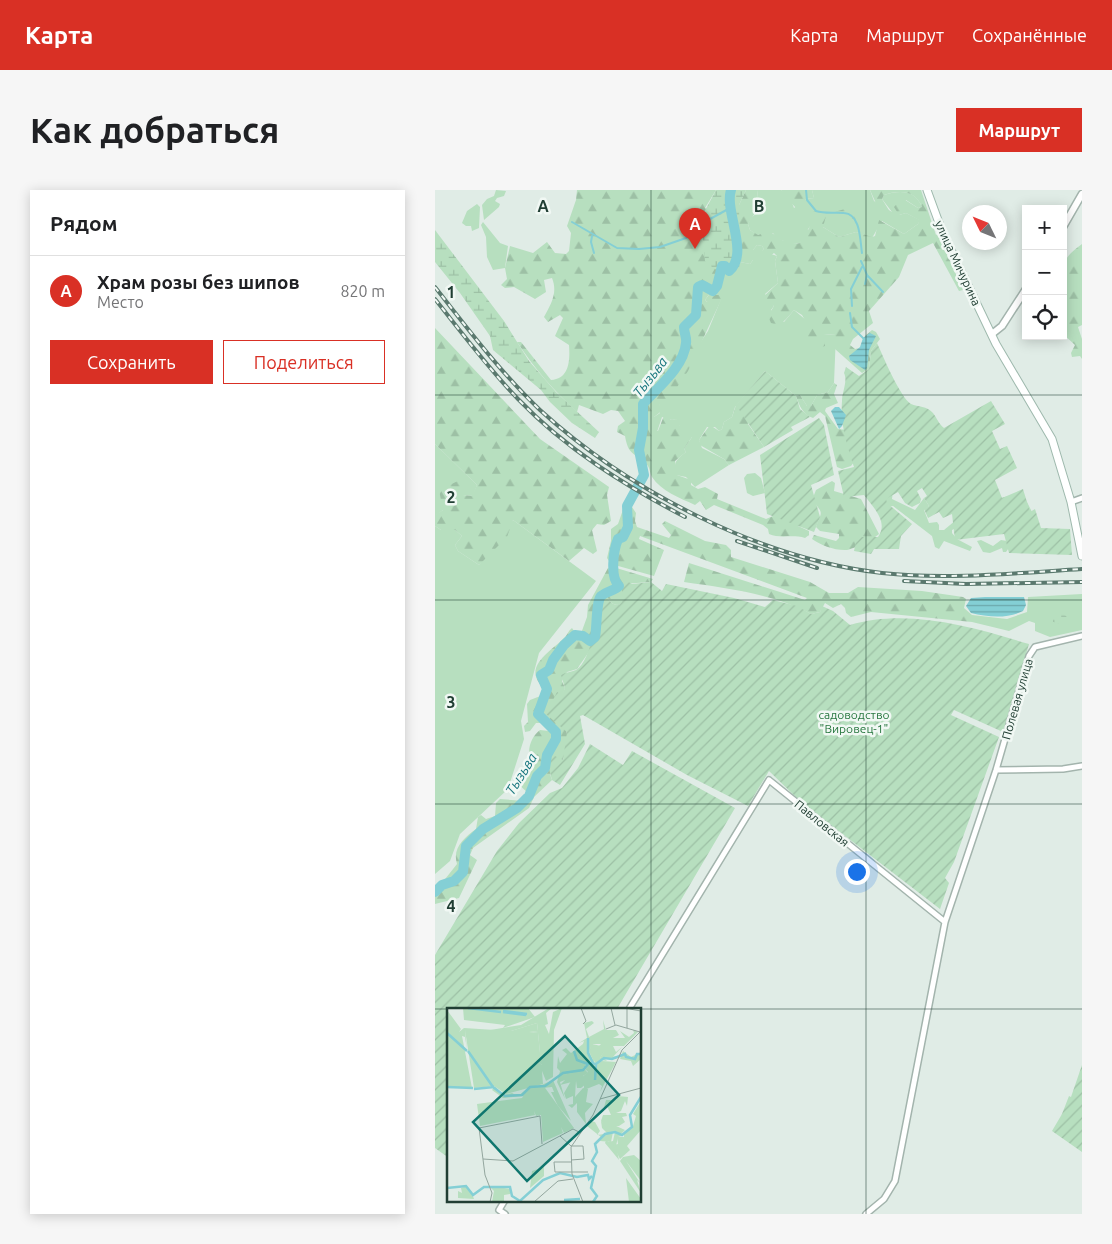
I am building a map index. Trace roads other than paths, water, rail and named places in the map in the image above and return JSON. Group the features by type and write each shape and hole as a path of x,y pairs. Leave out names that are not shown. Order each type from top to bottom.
{"main road":[{"name":"улица Мичурина","path":"927,190 942,231 992,334 1020,388 1052,439 1071,502 1082,556"}],"street":[{"path":"1067,220 1082,194"},
{"path":"992,334 1002,326 1022,295"},
{"path":"1071,502 1082,498"},
{"name":"Полевая улица","path":"996,770 1031,650 1035,647 1082,636"},
{"path":"866,1214 884,1199 895,1182 945,922 954,889 996,770 1063,769 1082,766"},
{"name":"Павловская","path":"630,1008 769,780 945,922"},
{"path":"504,1202 499,1210 505,1214"}],"water":[{"path":"870,333 876,336 869,350 867,368 865,370 850,360 849,356 860,347 863,338"},
{"path":"835,407 839,407 846,415 839,429 831,411"},
{"path":"1024,597 1026,605 1023,611 1011,615 991,616 971,613 966,606 971,598"}],"waterway":[{"name":"Тызьва","path":"435,892 442,885 454,881 463,872 466,846 483,829 517,808 529,796 537,776 545,768 547,755 556,739 556,732 538,714 547,689 541,675 549,670 553,660 564,645 575,635 583,636 590,641 595,637 599,599 603,594 619,586 613,571 615,550 618,539 623,537 628,527 627,506 644,475 639,450 643,428 643,404 669,377 684,352 686,343 684,327 696,315 698,287 702,285 713,291 717,286 722,266 725,266 729,271 735,264 737,243 731,209 731,190"},
{"path":"806,190 807,200 816,211 844,213 854,218 859,229 862,253"},
{"path":"572,222 617,248 639,249 660,247 686,238 701,224 730,208"},
{"path":"592,236 591,242 594,253"},
{"path":"861,261 867,275 883,292"},
{"path":"852,306 851,289 862,267"},
{"path":"865,284 867,275"},
{"path":"850,313 852,327 863,338"}],"railway":[{"path":"435,287 512,381 540,410 576,440 614,468 656,494 699,517 744,537 790,553 836,565 882,573 957,576 1082,569"},
{"path":"435,299 475,350 536,417 597,465 685,517"},
{"path":"737,541 817,568"},
{"path":"904,581 966,584 1082,582"}],"place":[{"name":"Храм розы без шипов","path":"695,249"}],"park label":[{"name":"садоводство \"Вировец-1\"","path":"854,721"}]}
